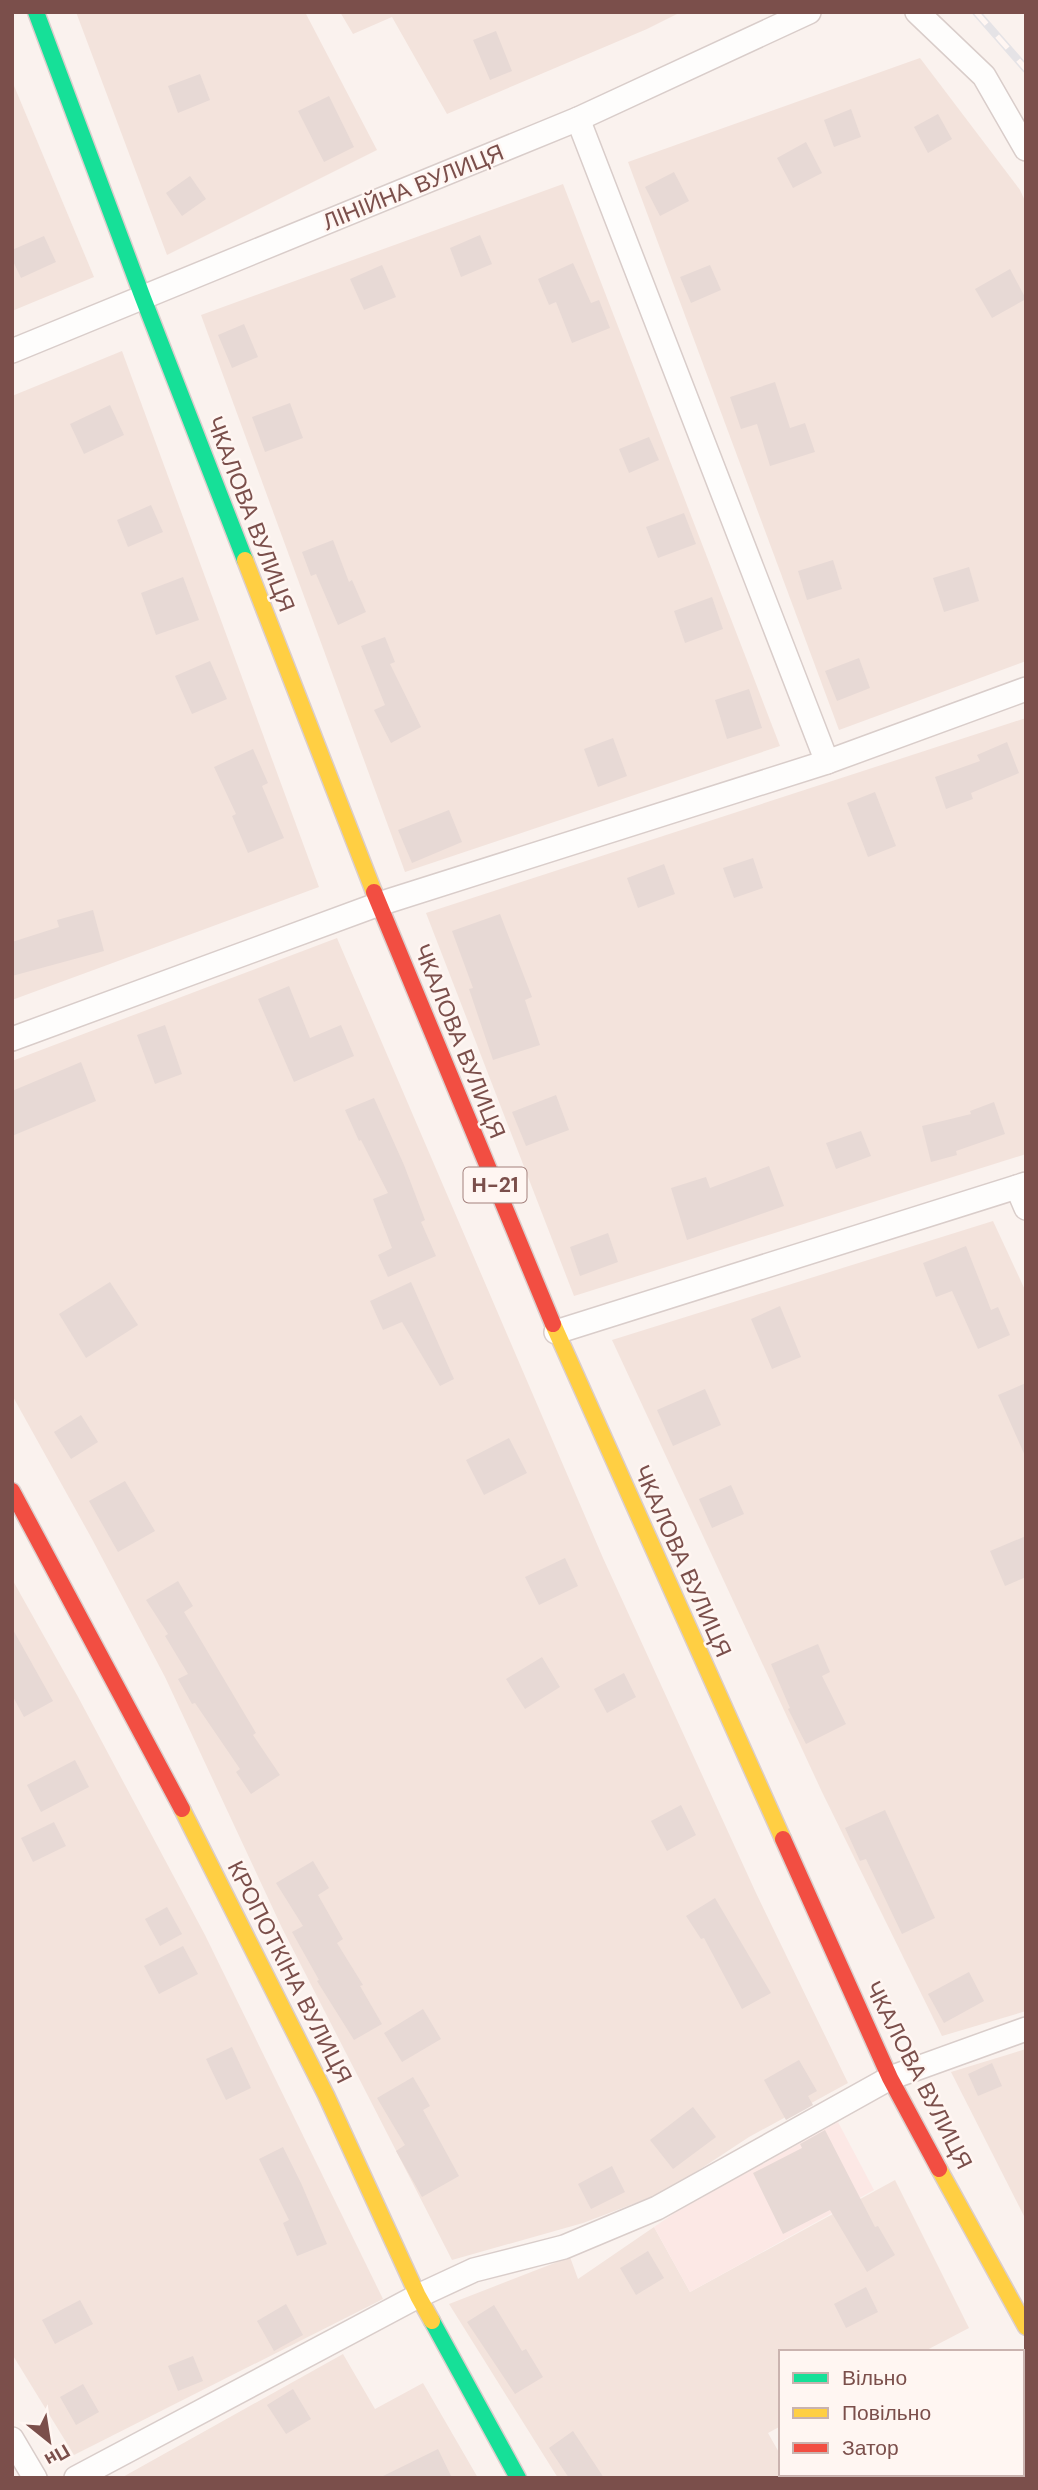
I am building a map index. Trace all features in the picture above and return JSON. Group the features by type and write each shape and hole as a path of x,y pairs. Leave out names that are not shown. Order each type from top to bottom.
{"main road":[{"name":"ЧКАЛОВА ВУЛИЦЯ","path":"36,12 143,298 379,904 555,1332 890,2078 1026,2327"},
{"name":"КРОПОТКІНА ВУЛИЦЯ","path":"12,1491 165,1775 326,2095 418,2296 518,2478"}],"street":[{"name":"ЛІНІЙНА ВУЛИЦЯ","path":"12,351 578,119 809,12"},
{"path":"918,12 984,76 1026,149"},
{"path":"578,119 827,762"},
{"path":"12,1039 379,904 827,762 1026,689"},
{"path":"555,1332 1023,1193"},
{"path":"76,2478 418,2296 474,2270 564,2247 657,2208 890,2078 1026,2029"},
{"path":"12,2440 35,2478"}],"shaded area":[{"path":"76,12 305,12 377,150 167,255"},
{"path":"340,12 681,12 447,114 392,17 353,34"},
{"path":"920,58 1020,190 1026,203 1026,661 839,730 628,162"},
{"path":"12,81 94,277 12,311"},
{"path":"563,184 780,746 405,872 201,315"},
{"path":"122,351 319,887 12,1000 12,396"},
{"path":"1026,718 1026,1154 574,1296 426,913"},
{"path":"337,938 603,1558 756,1893 848,2083 749,2137 667,2191 583,2223 452,2260 282,1928 165,1677 12,1395 12,1061"},
{"path":"993,1221 1026,1292 1026,2011 942,2036 822,1792 612,1340"},
{"path":"12,1579 205,1935 383,2299 74,2455 12,2354"},
{"path":"1026,2049 1026,2220 951,2072"},
{"path":"838,2122 874,2190 690,2292 654,2227 676,2212"},
{"path":"895,2180 969,2328 927,2350 779,2350 779,2427 768,2433 779,2452 779,2476 792,2478 558,2478 449,2304 570,2257 578,2279 654,2227 690,2292"},
{"path":"343,2354 375,2409 423,2383 478,2478 121,2478"},
{"path":"1024,2436 1026,2440 1026,2478 878,2478 1024,2476"}],"building":[{"path":"496,31 512,71 490,80 473,40"},
{"path":"200,74 210,100 178,113 168,86"},
{"path":"329,96 354,147 324,162 298,111"},
{"path":"851,109 861,137 834,147 824,120"},
{"path":"938,114 952,139 928,153 914,127"},
{"path":"806,142 822,173 793,188 777,158"},
{"path":"674,172 689,201 660,216 645,187"},
{"path":"190,176 206,199 182,216 166,193"},
{"path":"480,235 492,264 461,277 450,248"},
{"path":"44,236 56,262 21,278 12,259 12,250"},
{"path":"573,263 591,303 599,300 610,328 572,343 556,302 549,305 538,279"},
{"path":"382,265 396,297 364,310 350,279"},
{"path":"710,265 721,290 691,303 680,277"},
{"path":"1010,269 1026,299 992,318 975,289"},
{"path":"244,324 258,357 232,368 218,335"},
{"path":"775,382 790,428 805,423 815,452 770,466 757,424 741,429 730,397"},
{"path":"290,403 303,438 265,452 252,417"},
{"path":"110,405 124,435 84,454 70,424"},
{"path":"649,437 659,460 629,473 619,449"},
{"path":"151,505 163,532 128,547 117,520"},
{"path":"684,513 696,544 658,558 646,527"},
{"path":"333,540 349,582 352,580 366,612 338,625 316,574 311,576 302,552"},
{"path":"833,560 842,589 807,600 798,571"},
{"path":"969,567 979,601 944,612 933,578"},
{"path":"183,577 199,620 156,635 141,593"},
{"path":"712,597 723,629 685,643 674,611"},
{"path":"385,637 395,662 390,664 421,727 391,743 374,710 385,705 361,646"},
{"path":"859,658 870,688 837,701 825,671"},
{"path":"210,661 227,699 192,714 175,676"},
{"path":"749,689 762,728 727,739 715,700"},
{"path":"613,738 627,776 598,787 584,749"},
{"path":"1007,742 1019,773 971,793 973,799 946,809 935,777 980,761 977,755"},
{"path":"253,749 268,783 262,786 284,838 248,853 232,816 236,814 214,767"},
{"path":"875,792 896,846 868,857 847,803"},
{"path":"449,810 462,842 412,863 398,830"},
{"path":"753,858 763,888 734,898 723,868"},
{"path":"664,864 675,894 638,908 627,878"},
{"path":"93,910 104,951 12,976 12,942 59,927 57,920"},
{"path":"500,914 532,997 525,1000 540,1045 493,1060 469,989 473,988 452,931"},
{"path":"289,986 310,1038 341,1025 354,1056 294,1082 258,999"},
{"path":"165,1025 182,1074 155,1084 137,1035"},
{"path":"81,1062 96,1101 12,1136 12,1091"},
{"path":"556,1095 569,1130 526,1146 512,1112"},
{"path":"374,1098 404,1165 425,1220 421,1222 436,1256 388,1277 378,1255 392,1248 373,1199 388,1193 345,1110"},
{"path":"994,1102 1005,1134 956,1151 957,1155 931,1162 922,1126 971,1114 970,1111"},
{"path":"861,1131 871,1156 836,1169 826,1143"},
{"path":"769,1166 784,1206 687,1240 671,1188 706,1177 710,1188"},
{"path":"608,1233 618,1262 580,1276 570,1247"},
{"path":"966,1246 991,1310 998,1307 1010,1335 978,1349 952,1291 936,1297 923,1263"},
{"path":"110,1282 138,1325 86,1358 59,1314"},
{"path":"411,1282 454,1379 440,1386 402,1322 383,1330 370,1301"},
{"path":"780,1306 801,1357 772,1369 751,1319"},
{"path":"1026,1383 1026,1458 998,1395"},
{"path":"705,1389 721,1425 673,1446 657,1410"},
{"path":"81,1415 98,1442 71,1459 54,1432"},
{"path":"509,1438 527,1473 484,1495 466,1460"},
{"path":"125,1481 155,1531 118,1552 89,1501"},
{"path":"731,1485 744,1514 712,1528 699,1499"},
{"path":"1026,1536 1026,1577 1005,1586 990,1551"},
{"path":"565,1558 578,1586 539,1605 525,1577"},
{"path":"178,1581 193,1606 184,1612 256,1733 253,1735 280,1775 251,1794 236,1772 240,1769 195,1703 192,1704 178,1679 188,1674 165,1636 168,1634 146,1600"},
{"path":"12,1628 53,1701 24,1717 12,1695"},
{"path":"818,1644 830,1672 822,1676 846,1724 806,1744 788,1709 790,1708 771,1664"},
{"path":"542,1657 560,1687 525,1709 506,1679"},
{"path":"624,1673 636,1697 607,1713 594,1689"},
{"path":"75,1760 89,1787 41,1812 27,1785"},
{"path":"681,1805 696,1835 667,1851 651,1821"},
{"path":"885,1810 935,1918 902,1934 866,1859 860,1861 845,1828"},
{"path":"54,1822 66,1846 33,1862 21,1838"},
{"path":"313,1861 329,1888 318,1895 343,1939 337,1943 363,1985 360,1986 382,2024 354,2040 317,1981 319,1980 292,1932 303,1926 276,1883"},
{"path":"715,1898 771,1993 742,2009 704,1938 701,1939 686,1916"},
{"path":"167,1907 182,1934 160,1946 145,1919"},
{"path":"183,1946 198,1974 159,1994 144,1966"},
{"path":"969,1972 984,2001 944,2023 928,1994"},
{"path":"423,2009 441,2039 402,2062 384,2033"},
{"path":"232,2047 251,2088 226,2100 206,2059"},
{"path":"799,2060 817,2091 808,2096 813,2105 786,2120 764,2080"},
{"path":"992,2063 1002,2086 978,2096 968,2074"},
{"path":"413,2077 430,2106 423,2110 459,2176 422,2197 396,2151 405,2145 377,2098"},
{"path":"693,2107 716,2137 673,2169 650,2140"},
{"path":"825,2130 875,2227 878,2226 895,2255 867,2272 830,2210 783,2234 753,2173 802,2148 800,2144"},
{"path":"283,2147 327,2244 297,2256 283,2223 289,2220 259,2159"},
{"path":"612,2166 625,2192 591,2209 578,2184"},
{"path":"648,2251 664,2278 636,2295 620,2268"},
{"path":"866,2287 878,2312 846,2328 834,2304"},
{"path":"80,2300 93,2324 55,2344 42,2320"},
{"path":"286,2304 303,2335 274,2351 257,2321"},
{"path":"494,2305 522,2351 526,2349 543,2377 515,2394 467,2322"},
{"path":"193,2356 203,2381 178,2391 168,2366"},
{"path":"83,2384 99,2412 76,2425 60,2397"},
{"path":"293,2389 311,2419 286,2434 267,2405"},
{"path":"573,2431 604,2478 569,2478 549,2448"},
{"path":"438,2449 452,2478 379,2478"}],"railway":[{"path":"976,12 1026,69"}],"traffic: fast":[{"path":"36,12 245,560"},
{"path":"432,2321 518,2478"}],"traffic: slow":[{"path":"245,560 374,892"},
{"path":"553,1324 783,1839"},
{"path":"182,1809 326,2095 432,2321"},
{"path":"939,2169 1026,2327"}],"traffic: jam":[{"path":"374,892 553,1324"},
{"path":"12,1491 182,1809"},
{"path":"783,1839 890,2078 939,2169"}]}
